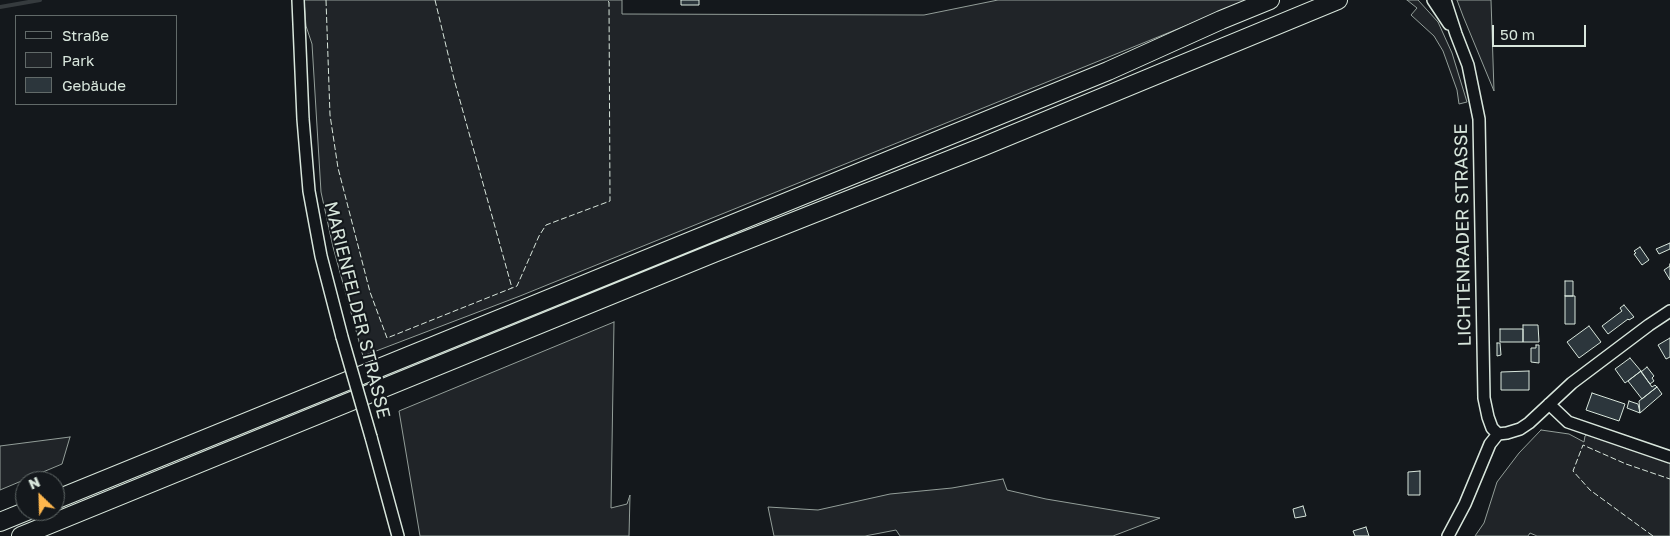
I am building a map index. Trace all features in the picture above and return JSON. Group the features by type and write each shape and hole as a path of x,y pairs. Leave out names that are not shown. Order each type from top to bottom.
{"main road":[{"path":"65,496 1108,71 1220,20 1270,0"},
{"path":"21,536 714,253 982,147 1338,0"},
{"path":"0,522 15,516"}],"street":[{"name":"MARIENFELDER STRASSE","path":"298,0 303,119 309,191 321,256 398,536"},
{"name":"LICHTENRADER STRASSE","path":"1433,0 1456,34"},
{"name":"LICHTENRADER STRASSE","path":"1445,0 1468,66 1478,118 1484,398 1492,428 1498,434"},
{"path":"1448,536 1465,504 1490,444 1498,434 1520,429 1529,423 1572,384 1670,311"},
{"path":"1549,404 1568,422 1670,457"}],"green space":[{"path":"304,0 622,0 622,14 924,15 998,0 1249,0 520,296 363,356 333,247 321,192 312,44 306,26"},
{"path":"1407,0 1418,0 1438,22 1452,53 1467,102 1459,104 1457,90 1443,51 1434,36 1411,15 1417,8"},
{"path":"1457,0 1491,0 1494,91 1463,16"},
{"path":"614,322 611,508 627,504 630,495 629,536 420,536 399,411"},
{"path":"1541,430 1569,434 1584,442 1585,436 1589,433 1670,462 1670,536 1537,536 1530,533 1528,536 1475,536 1484,523 1497,482 1519,453"},
{"path":"70,437 62,464 45,471 15,471 15,484 0,490 0,446"},
{"path":"1003,479 1007,490 1046,499 1160,518 1113,536 900,536 896,530 865,536 774,536 768,507 818,510 890,494 952,488"}],"building":[{"path":"681,0 699,0 699,5 681,5"},
{"path":"1670,243 1670,249 1659,254 1656,249"},
{"path":"1640,247 1649,260 1642,265 1634,254 1636,253 1634,251"},
{"path":"1670,266 1670,280 1664,270"},
{"path":"1565,281 1573,281 1573,296 1565,296"},
{"path":"1565,296 1575,296 1575,324 1565,324"},
{"path":"1624,305 1634,317 1628,319 1608,334 1602,326 1622,311 1620,308"},
{"path":"1523,325 1538,325 1539,342 1523,342"},
{"path":"1589,326 1601,342 1579,358 1567,342"},
{"path":"1500,329 1523,329 1523,342 1500,342"},
{"path":"1670,338 1670,357 1666,359 1658,345"},
{"path":"1497,343 1500,343 1501,355 1497,356"},
{"path":"1536,345 1539,345 1539,363 1531,362 1531,348 1536,348"},
{"path":"1630,358 1641,371 1625,383 1615,369"},
{"path":"1647,367 1654,376 1652,378 1654,381 1650,384 1641,372"},
{"path":"1529,371 1529,390 1501,390 1501,372"},
{"path":"1641,371 1652,387 1655,385 1657,387 1642,399 1628,381"},
{"path":"1657,387 1662,394 1640,413 1639,401"},
{"path":"1592,393 1625,404 1619,421 1586,410"},
{"path":"1629,401 1638,404 1640,413 1627,408"},
{"path":"1420,471 1420,495 1408,495 1408,472"},
{"path":"1303,506 1306,516 1295,518 1293,509"},
{"path":"1366,527 1369,536 1355,536 1353,531"}],"waterway":[{"path":"0,7 40,0"}],"fence":[{"path":"326,0 330,115 338,168 370,292 387,338 517,286 539,236 546,225 610,201 609,2 606,0"},
{"path":"435,0 454,79 512,288"},
{"path":"1653,536 1590,490 1573,471 1583,445 1626,464 1670,479"}]}
